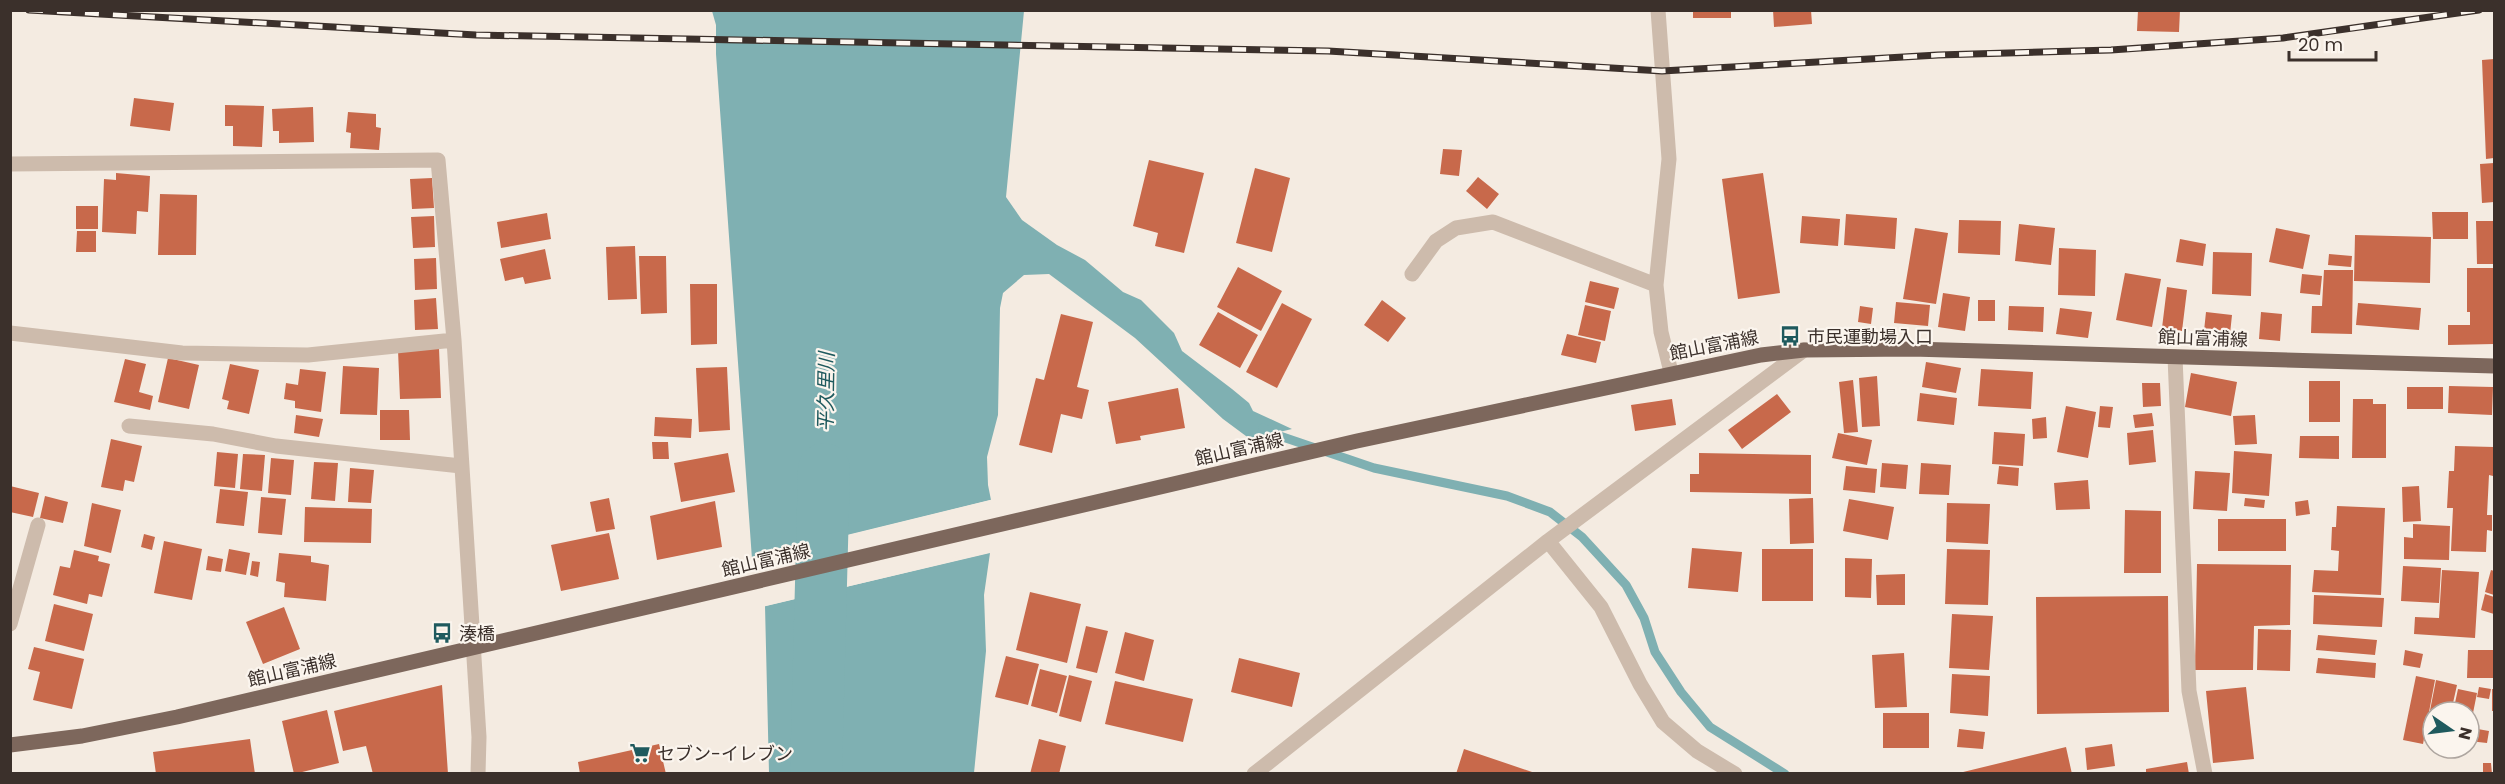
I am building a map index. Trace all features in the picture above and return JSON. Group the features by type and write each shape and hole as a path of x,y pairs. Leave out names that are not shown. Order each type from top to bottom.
{"main road":[{"name":"館山富浦線","path":"10,745 82,736 177,717 1357,441 1671,372 1761,355 1804,350 1912,349 2494,366"}],"street":[{"path":"1658,10 1669,159 1656,285 1661,332 1671,372"},
{"path":"10,164 438,160 454,340 478,737 478,774"},
{"path":"1412,274 1436,241 1456,228 1493,222 1656,285"},
{"path":"10,333 182,352 308,355 454,340"},
{"path":"1254,774 1548,541 1804,350"},
{"path":"2175,357 2189,691 2205,774"},
{"path":"129,426 213,434 276,446 461,466"},
{"path":"10,624 14,602 38,525"},
{"path":"1548,541 1601,607 1640,684 1664,722 1697,751 1735,774"}],"water":[{"path":"712,11 1024,11 1006,197 1022,220 1057,245 1085,260 1123,292 1141,300 1174,333 1182,351 1249,403 1253,411 1292,429 1250,439 1223,419 1135,338 1049,274 1024,275 1003,293 1000,308 998,415 987,457 991,500 752,559 716,54 716,25"},
{"path":"990,553 984,595 986,651 974,773 769,773 765,606"}],"pier":[{"path":"994,499 992,503 753,561 749,559"},
{"path":"989,550 992,552 762,607 764,603"}],"building":[{"path":"1693,10 1731,10 1731,18 1693,18"},
{"path":"1773,10 1811,10 1812,24 1774,27"},
{"path":"2138,10 2180,10 2179,32 2137,31"},
{"path":"2494,59 2494,158 2486,159 2482,60"},
{"path":"134,98 174,103 170,131 130,126"},
{"path":"225,105 264,106 262,147 233,146 233,126 225,126"},
{"path":"313,107 314,142 279,143 279,131 273,131 272,109"},
{"path":"348,112 376,114 376,127 381,128 379,150 350,148 351,133 346,132"},
{"path":"1443,149 1462,150 1459,176 1440,174"},
{"path":"1149,160 1204,173 1184,253 1155,246 1158,233 1133,226"},
{"path":"2494,163 2494,202 2482,203 2480,164"},
{"path":"1255,168 1290,178 1272,252 1236,243"},
{"path":"116,173 150,176 148,212 137,211 136,234 102,232 104,179 116,180"},
{"path":"1763,173 1780,293 1738,299 1722,179"},
{"path":"1478,177 1499,194 1487,209 1466,191"},
{"path":"432,178 434,208 412,209 410,179"},
{"path":"160,194 197,195 196,255 158,255"},
{"path":"76,206 98,206 98,229 76,229"},
{"path":"2432,212 2468,212 2468,239 2433,239"},
{"path":"547,213 551,239 501,248 497,222"},
{"path":"1846,214 1897,218 1895,249 1844,245"},
{"path":"434,216 435,247 413,248 411,217"},
{"path":"1802,216 1840,219 1838,246 1800,243"},
{"path":"1959,220 2001,221 2000,255 1958,253"},
{"path":"2476,221 2494,221 2494,264 2477,264"},
{"path":"2019,224 2055,228 2051,265 2015,261"},
{"path":"1915,228 1948,233 1936,304 1903,299"},
{"path":"2276,228 2310,235 2303,269 2269,262"},
{"path":"77,231 96,231 96,252 76,252"},
{"path":"2355,235 2431,237 2430,283 2354,281"},
{"path":"2180,239 2206,244 2203,266 2176,262"},
{"path":"635,246 637,299 608,300 606,247"},
{"path":"2059,248 2096,250 2095,296 2058,295"},
{"path":"545,249 551,279 525,284 523,277 505,281 500,259"},
{"path":"2213,252 2252,253 2251,296 2212,294"},
{"path":"2329,254 2352,256 2351,267 2328,265"},
{"path":"639,256 666,256 667,313 641,314"},
{"path":"436,258 437,289 415,290 414,259"},
{"path":"1238,267 1282,291 1261,331 1217,307"},
{"path":"2467,268 2494,268 2494,344 2448,345 2448,325 2470,325 2470,312 2467,312"},
{"path":"2324,270 2353,270 2352,334 2311,333 2312,306 2322,306"},
{"path":"2125,273 2161,279 2152,327 2116,320"},
{"path":"2302,274 2322,276 2320,295 2300,293"},
{"path":"1590,281 1619,288 1614,309 1585,302"},
{"path":"690,284 717,284 717,344 691,345"},
{"path":"2167,287 2187,290 2182,331 2162,328"},
{"path":"1943,293 1970,297 1965,331 1938,327"},
{"path":"436,298 438,329 415,330 414,300"},
{"path":"1382,300 1406,318 1388,342 1364,325"},
{"path":"1978,300 1995,300 1995,321 1978,321"},
{"path":"1896,302 1930,305 1928,326 1894,323"},
{"path":"1282,303 1312,319 1277,388 1246,372"},
{"path":"2358,303 2421,308 2419,330 2356,325"},
{"path":"1585,305 1611,311 1605,341 1578,335"},
{"path":"1860,306 1873,308 1871,324 1858,322"},
{"path":"2009,306 2044,307 2043,332 2008,330"},
{"path":"2060,308 2092,312 2088,338 2056,334"},
{"path":"1218,312 1258,335 1240,368 1199,345"},
{"path":"2206,312 2232,315 2230,334 2204,331"},
{"path":"2261,312 2282,314 2280,341 2259,339"},
{"path":"1061,314 1093,322 1077,387 1089,390 1082,419 1061,414 1052,453 1019,445 1036,378 1044,380"},
{"path":"1567,334 1601,342 1596,363 1561,355"},
{"path":"439,348 441,398 400,399 398,350"},
{"path":"168,358 199,365 189,409 158,402"},
{"path":"125,359 146,364 139,392 153,396 150,410 114,402"},
{"path":"1926,362 1961,368 1956,393 1922,387"},
{"path":"230,364 259,370 249,414 227,409 229,401 222,399"},
{"path":"343,366 379,368 377,415 340,414"},
{"path":"727,367 730,430 699,432 696,368"},
{"path":"300,369 326,372 321,412 295,408 295,401 284,399 286,383 298,385"},
{"path":"1981,369 2033,372 2031,409 1978,406"},
{"path":"2191,373 2237,382 2231,416 2185,407"},
{"path":"1877,376 1880,426 1862,427 1859,378"},
{"path":"1853,380 1858,432 1844,433 1839,382"},
{"path":"2309,381 2340,381 2340,422 2309,422"},
{"path":"2142,383 2160,383 2161,406 2143,407"},
{"path":"2449,386 2493,387 2492,415 2448,413"},
{"path":"2407,387 2443,387 2443,409 2407,409"},
{"path":"1178,388 1185,428 1140,436 1141,440 1116,444 1108,402"},
{"path":"1920,393 1957,398 1954,425 1917,421"},
{"path":"1777,394 1791,412 1742,449 1728,430"},
{"path":"1672,399 1676,425 1635,431 1631,405"},
{"path":"2353,399 2373,399 2373,404 2386,404 2386,458 2352,458"},
{"path":"2066,406 2096,412 2088,458 2057,452"},
{"path":"2100,406 2113,407 2110,428 2098,427"},
{"path":"380,410 409,410 410,440 380,440"},
{"path":"2152,413 2154,426 2135,428 2133,415"},
{"path":"296,415 323,419 319,437 294,433"},
{"path":"2255,415 2257,444 2235,445 2233,416"},
{"path":"655,417 692,419 691,438 654,436"},
{"path":"2046,417 2047,438 2033,439 2032,419"},
{"path":"2153,430 2156,462 2129,465 2127,433"},
{"path":"1994,432 2025,434 2023,466 1992,464"},
{"path":"1838,433 1872,440 1867,465 1832,458"},
{"path":"2300,436 2339,436 2339,459 2299,458"},
{"path":"111,439 142,446 134,482 125,480 123,491 101,487"},
{"path":"652,442 668,442 669,459 653,459"},
{"path":"2455,446 2494,447 2493,476 2489,475 2487,515 2492,515 2492,531 2487,530 2486,552 2451,551 2453,508 2447,508 2449,471 2454,471"},
{"path":"2234,451 2272,454 2269,496 2232,493"},
{"path":"217,452 238,454 235,488 214,486"},
{"path":"728,453 735,492 681,502 674,463"},
{"path":"1699,453 1811,455 1811,494 1690,492 1690,474 1699,474"},
{"path":"243,454 265,455 262,491 240,489"},
{"path":"271,458 294,460 291,495 268,493"},
{"path":"314,462 338,463 335,501 311,499"},
{"path":"1882,463 1908,465 1906,489 1880,487"},
{"path":"1921,463 1951,465 1949,495 1919,494"},
{"path":"1846,466 1877,469 1875,493 1843,490"},
{"path":"1999,466 2019,468 2018,486 1997,484"},
{"path":"350,468 374,470 371,503 348,502"},
{"path":"2195,471 2230,473 2227,511 2193,509"},
{"path":"2088,480 2090,509 2056,510 2054,483"},
{"path":"10,486 39,493 33,517 10,512"},
{"path":"2419,486 2421,521 2403,522 2402,487"},
{"path":"220,489 248,492 244,526 216,523"},
{"path":"45,496 68,502 63,523 40,518"},
{"path":"261,497 286,499 282,535 258,533"},
{"path":"609,498 615,529 596,532 590,502"},
{"path":"1813,498 1814,543 1790,544 1789,499"},
{"path":"2245,498 2265,500 2264,508 2244,506"},
{"path":"1849,499 1894,507 1888,540 1843,531"},
{"path":"2308,500 2310,514 2296,516 2295,502"},
{"path":"715,501 722,547 657,560 650,516"},
{"path":"92,503 121,510 111,553 84,546"},
{"path":"1947,503 1990,504 1988,544 1946,542"},
{"path":"2337,506 2385,508 2381,595 2312,592 2314,570 2338,571 2339,551 2331,550 2332,527 2336,527"},
{"path":"305,507 372,509 371,543 304,542"},
{"path":"2125,510 2161,511 2161,573 2124,573"},
{"path":"2218,519 2286,519 2286,551 2218,551"},
{"path":"2413,524 2450,526 2449,560 2404,559 2404,537 2413,538"},
{"path":"609,533 619,579 561,591 551,545"},
{"path":"144,534 155,537 152,550 141,547"},
{"path":"164,541 202,549 192,600 154,593"},
{"path":"1692,548 1742,552 1738,592 1688,588"},
{"path":"229,549 250,553 246,575 225,571"},
{"path":"1762,549 1813,549 1813,601 1762,601"},
{"path":"1947,549 1990,550 1988,605 1945,604"},
{"path":"74,550 99,556 98,561 110,564 102,597 89,594 87,604 53,595 60,566 70,568"},
{"path":"279,553 311,556 311,562 329,565 326,601 284,597 285,583 276,581"},
{"path":"208,556 223,559 221,572 206,570"},
{"path":"1845,558 1872,559 1871,598 1845,597"},
{"path":"252,561 260,562 258,577 250,575"},
{"path":"2197,564 2291,565 2290,625 2254,626 2253,670 2195,670"},
{"path":"2403,566 2441,568 2439,603 2401,601"},
{"path":"2442,570 2479,572 2475,638 2414,634 2415,617 2439,618"},
{"path":"2491,570 2494,571 2494,595 2485,592"},
{"path":"1905,574 1905,605 1877,605 1876,575"},
{"path":"1030,592 1081,604 1067,663 1016,650"},
{"path":"2485,594 2494,597 2494,614 2481,610"},
{"path":"2314,595 2384,598 2382,627 2313,624"},
{"path":"2168,596 2169,712 2037,714 2036,597"},
{"path":"54,604 93,614 84,651 45,641"},
{"path":"284,607 300,649 263,664 246,622"},
{"path":"1952,614 1993,616 1989,670 1949,668"},
{"path":"1086,626 1108,631 1097,673 1076,668"},
{"path":"2258,629 2291,630 2290,671 2257,670"},
{"path":"1125,632 1154,640 1144,681 1115,673"},
{"path":"2318,635 2377,640 2375,655 2316,650"},
{"path":"34,647 84,659 72,709 33,700 40,672 28,669"},
{"path":"2405,650 2423,654 2420,668 2403,665"},
{"path":"2468,650 2494,650 2494,678 2467,678"},
{"path":"1904,653 1907,707 1875,708 1872,655"},
{"path":"1006,656 1039,664 1028,705 995,697"},
{"path":"1239,658 1300,673 1292,707 1231,692"},
{"path":"2318,658 2376,663 2375,678 2316,673"},
{"path":"1040,669 1067,676 1057,713 1031,706"},
{"path":"1952,674 1990,676 1988,716 1950,713"},
{"path":"1069,675 1092,681 1081,722 1059,716"},
{"path":"2416,676 2435,680 2431,700 2421,700 2421,744 2403,740"},
{"path":"2436,680 2457,685 2454,700 2432,700"},
{"path":"1115,681 1193,699 1183,742 1105,724"},
{"path":"442,685 448,774 373,774 366,746 343,751 334,711"},
{"path":"2246,687 2254,759 2213,763 2206,691"},
{"path":"2479,687 2491,689 2489,699 2477,697"},
{"path":"2458,689 2477,693 2476,700 2456,700"},
{"path":"2492,689 2494,689 2494,711 2492,711"},
{"path":"327,710 339,763 294,774 282,721"},
{"path":"1883,713 1929,713 1929,748 1883,748"},
{"path":"1959,729 1985,732 1983,749 1957,747"},
{"path":"2481,730 2489,731 2487,743 2481,742"},
{"path":"250,739 255,774 156,774 153,752"},
{"path":"1039,739 1066,746 1059,774 1030,774"},
{"name":"セブン-イレブン","path":"659,744 666,774 580,774 578,762"},
{"path":"2112,744 2115,766 2087,770 2085,748"},
{"path":"2066,747 2072,774 1959,774 1959,773"},
{"path":"1464,749 1535,773 1535,774 1456,774"},
{"path":"2187,762 2189,774 2146,774 2146,769"},
{"path":"2483,763 2491,763 2492,774 2483,774"}],"waterway":[{"path":"1263,428 1274,434 1374,468 1507,496 1550,512 1582,537 1626,585 1644,618 1655,652 1681,692 1710,727 1785,774"},
{"name":"平久里川","path":"816,774 824,469"}],"railway":[{"path":"29,10 476,35 1328,51 1662,71 1938,55 2111,50 2283,38 2479,10"}],"place":[{"name":"市民運動場入口","path":"1790,336"},
{"name":"湊橋","path":"442,633"},
{"name":"セブン-イレブン","path":"640,753"}]}
